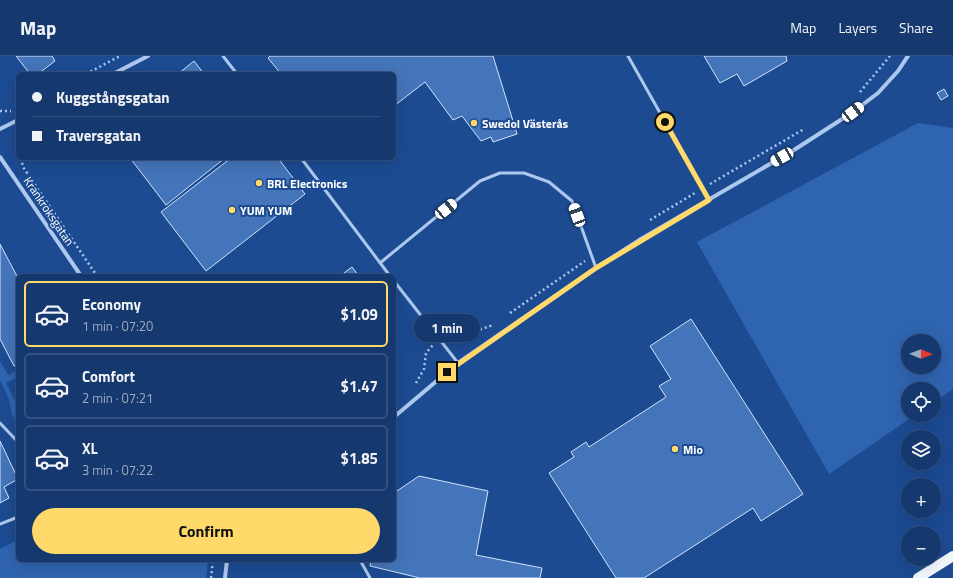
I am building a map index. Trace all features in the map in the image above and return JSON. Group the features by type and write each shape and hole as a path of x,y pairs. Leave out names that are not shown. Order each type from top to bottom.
{"main road":[{"path":"918,578 953,556"}],"street":[{"path":"117,72 148,56"},
{"path":"396,415 458,363 596,268 794,150 853,112 878,93 908,56"},
{"path":"0,129 16,121"},
{"name":"Krankroksgatan","path":"0,158 80,274"},
{"path":"225,578 227,562"}],"lane":[{"path":"223,56 235,72"},
{"path":"628,56 709,200"},
{"path":"303,160 388,274"},
{"path":"380,263 480,182 500,173 524,173 549,182 572,201 596,268"},
{"path":"396,284 458,363"},
{"path":"0,423 16,440"},
{"path":"0,524 16,518"},
{"path":"361,562 370,578"}],"path":[{"path":"90,72 120,56"},
{"path":"0,110 16,109"},
{"path":"21,160 23,167 96,274"},
{"path":"415,384 424,369 426,353 439,339"},
{"path":"211,578 213,562"}],"shaded area":[{"path":"918,123 953,128 953,389 941,397 941,382 901,382 901,422 905,422 829,474 697,242"},
{"path":"0,361 8,375 16,371 16,378 6,383 16,403 16,421 11,412 9,399 0,380"},
{"path":"16,541 16,562 208,562 206,578 0,578 0,549"}],"building":[{"path":"16,56 52,56 55,61 41,72 28,72"},
{"path":"270,56 493,56 517,134 493,142 491,137 481,141 462,116 453,120 425,82 396,104 396,72 279,72 268,58"},
{"path":"704,56 786,56 787,61 744,86 737,74 720,83"},
{"path":"194,61 202,72 180,72"},
{"path":"944,89 948,96 941,100 937,93"},
{"path":"132,160 222,160 166,205"},
{"path":"228,160 280,160 305,194 206,271 161,212"},
{"path":"0,244 16,274 16,366 14,366 0,339"},
{"path":"352,267 357,274 343,274"},
{"name":"Mio","path":"691,319 803,494 761,521 753,508 644,578 616,578 549,473 574,457 571,452 586,442 589,447 666,397 659,386 671,379 650,346"},
{"path":"0,441 16,475 16,480 4,487 9,498 0,503"},
{"path":"419,476 488,491 476,555 542,568 540,578 420,578 370,566 371,562 396,562 396,492"}],"place":[{"name":"Swedol Västerås","path":"474,123"},
{"name":"BRL Electronics","path":"259,183"},
{"name":"YUM YUM","path":"232,210"},
{"name":"Mio","path":"675,449"}],"route":[{"path":"447,372 596,268 641,239 709,200 665,122"}]}
